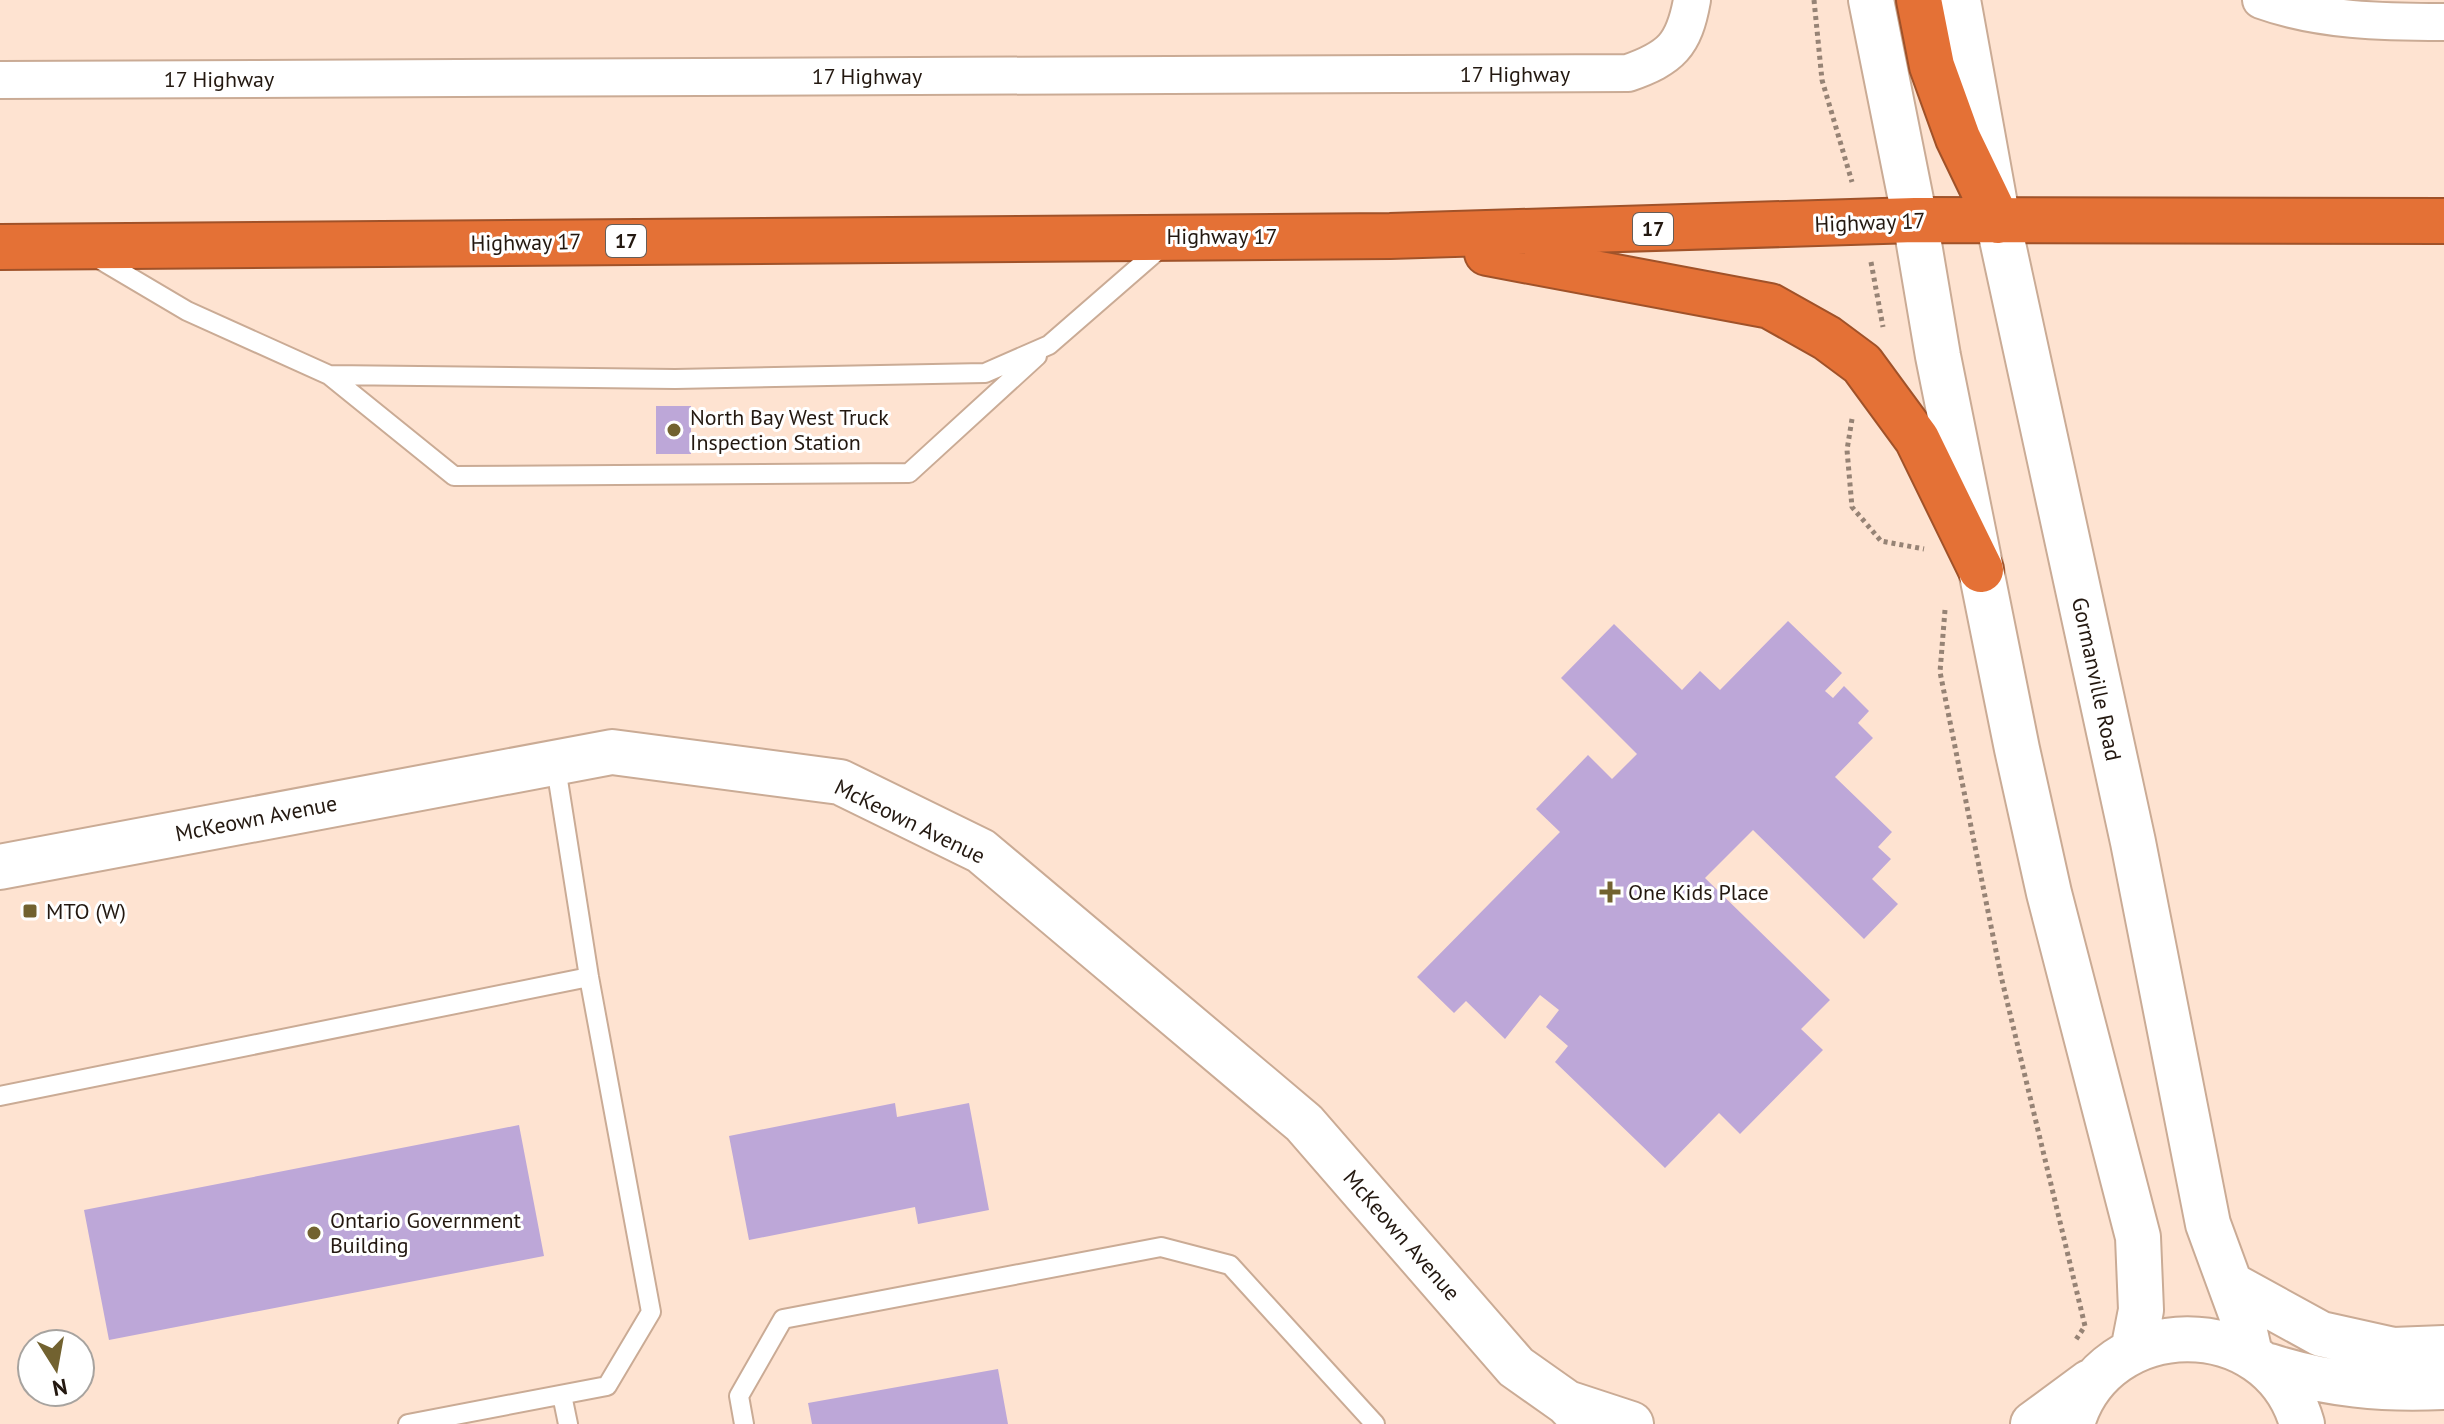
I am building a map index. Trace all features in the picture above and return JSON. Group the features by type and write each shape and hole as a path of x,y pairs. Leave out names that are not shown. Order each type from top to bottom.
{"highway":[{"path":"1919,0 1932,66 1958,138 1998,221"},
{"name":"Highway 17","path":"0,247 1390,236 1915,220 2444,221"},
{"path":"1390,236 1770,306 1827,338 1862,364 1917,439 1981,570"}],"street":[{"name":"17 Highway","path":"0,80 1628,73 1653,64 1675,49 1687,28 1692,0"},
{"path":"1871,0 1915,220 1938,356 2049,893 2138,1237 2141,1310 2133,1351"},
{"name":"Gormanville Road","path":"1958,0 1998,221 2133,842 2208,1224 2260,1360"},
{"path":"2261,0 2327,16 2388,22 2444,22"},
{"name":"McKeown Avenue","path":"0,867 612,752 840,782 981,851 1304,1123 1516,1367 1577,1413 1631,1424"},
{"path":"2230,1284 2321,1334 2393,1350 2444,1348"},
{"path":"2033,1424 2082,1363 2171,1340 2209,1340 2301,1376 2385,1390 2444,1387"},
{"path":"2260,1360 2296,1402 2302,1424"},
{"path":"2072,1424 2082,1363"}],"lane":[{"path":"77,246 187,311 329,375 454,476 909,473 1049,345 1175,236"},
{"path":"329,375 675,379 985,373 1049,345"},
{"path":"408,1424 607,1386 651,1312 589,977 555,761"},
{"path":"0,1096 589,977"},
{"path":"744,1424 739,1396 783,1319 1161,1247 1230,1265 1375,1424"},
{"path":"562,1395 568,1424"}],"path":[{"path":"1814,0 1822,80 1864,222 1885,339 1862,364 1847,450 1852,507 1881,541 1923,547 1928,560"},
{"path":"1946,600 1940,672 2001,976 2085,1326 2082,1363"}],"building":[{"name":"North Bay West Truck Inspection Station","path":"656,406 691,406 691,454 656,454"},
{"name":"One Kids Place","path":"1788,621 1842,673 1825,691 1833,698 1844,686 1869,711 1858,723 1873,738 1835,777 1892,832 1878,847 1891,859 1872,879 1898,904 1864,939 1753,830 1705,878 1830,1000 1801,1029 1823,1050 1740,1134 1719,1113 1665,1168 1555,1062 1568,1046 1546,1027 1559,1010 1540,995 1505,1039 1466,1001 1454,1013 1417,977 1560,832 1536,809 1588,755 1612,779 1637,754 1561,678 1614,624 1682,690 1700,671 1720,690"},
{"path":"895,1103 897,1117 969,1103 989,1210 918,1224 915,1207 749,1240 729,1136"},
{"name":"Ontario Government Building","path":"519,1125 544,1256 109,1340 84,1210"},
{"path":"998,1369 1008,1424 812,1424 808,1403"}],"place":[{"name":"North Bay West Truck Inspection Station","path":"674,430"},
{"name":"One Kids Place","path":"1610,892"},
{"name":"MTO (W)","path":"30,911"},
{"name":"Ontario Government Building","path":"314,1233"}]}
